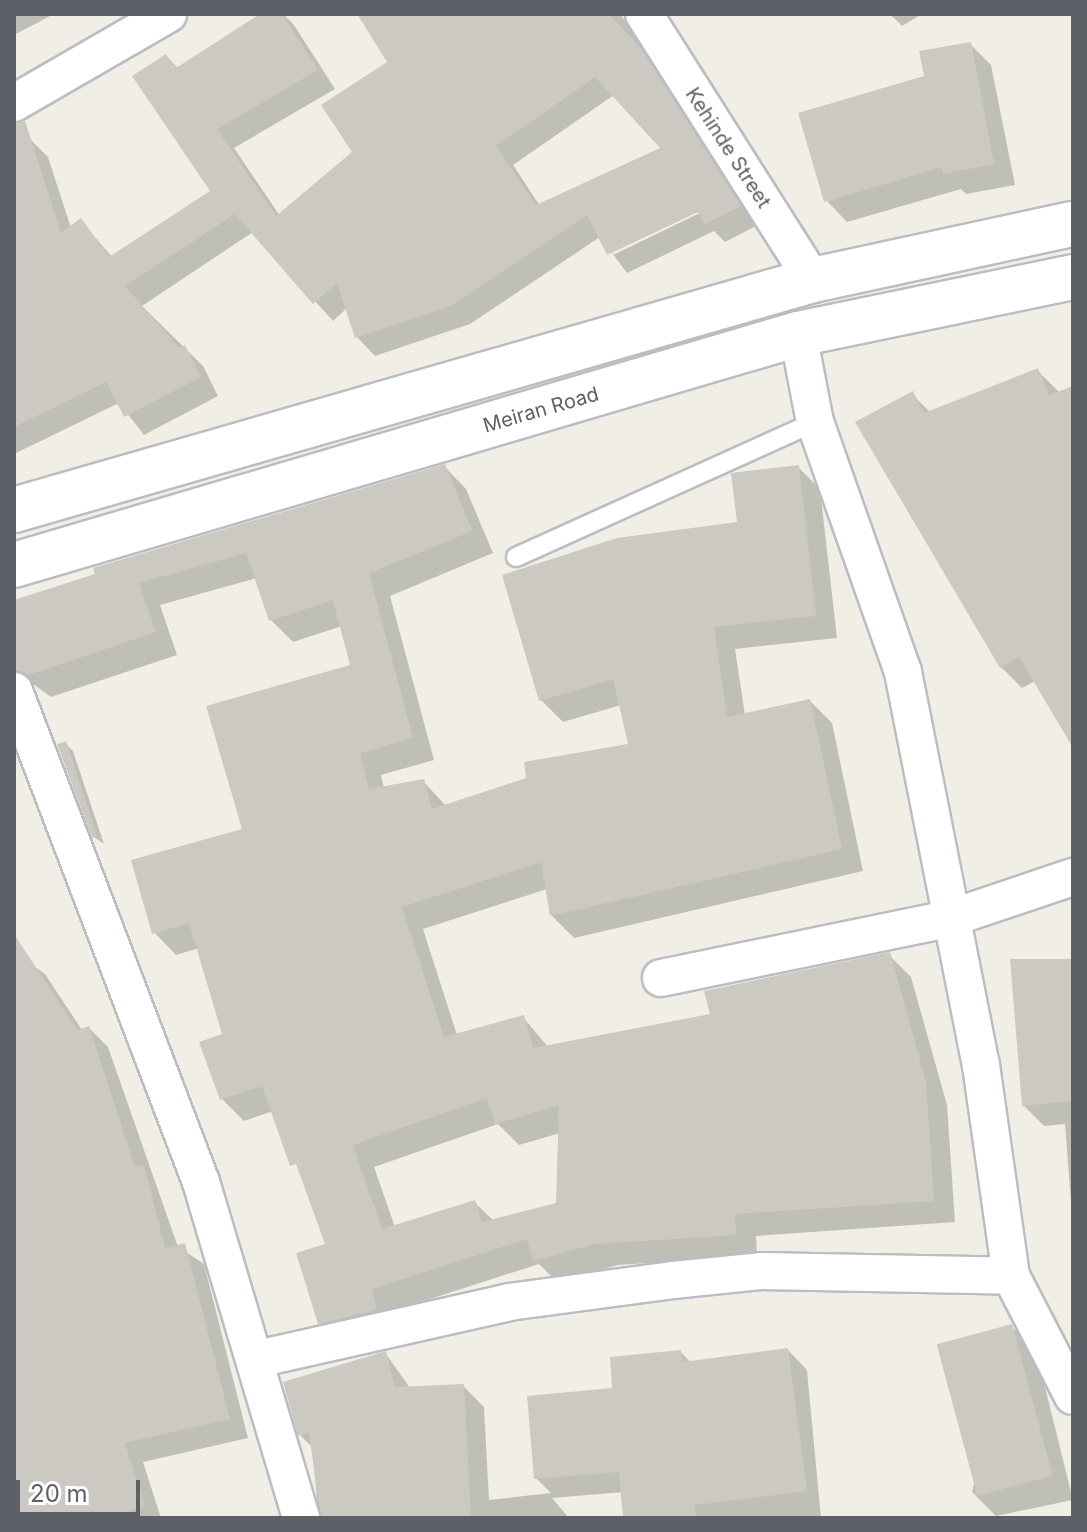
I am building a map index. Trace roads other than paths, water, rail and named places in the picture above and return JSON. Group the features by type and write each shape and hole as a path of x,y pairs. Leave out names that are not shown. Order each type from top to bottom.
{"main road":[{"path":"14,510 813,280 1073,224"},
{"name":"Meiran Road","path":"14,565 798,334 1073,277"}],"street":[{"path":"14,103 168,14"},
{"name":"Kehinde Street","path":"644,14 813,280"},
{"path":"798,334 815,422 903,672 948,919 981,1065 1011,1276 1073,1396"},
{"path":"14,691 80,880 201,1182 257,1359 301,1518"},
{"path":"661,978 948,919 1073,877"},
{"path":"257,1359 509,1302 673,1280 761,1271 1011,1276"}],"lane":[{"path":"516,557 815,422"}]}
